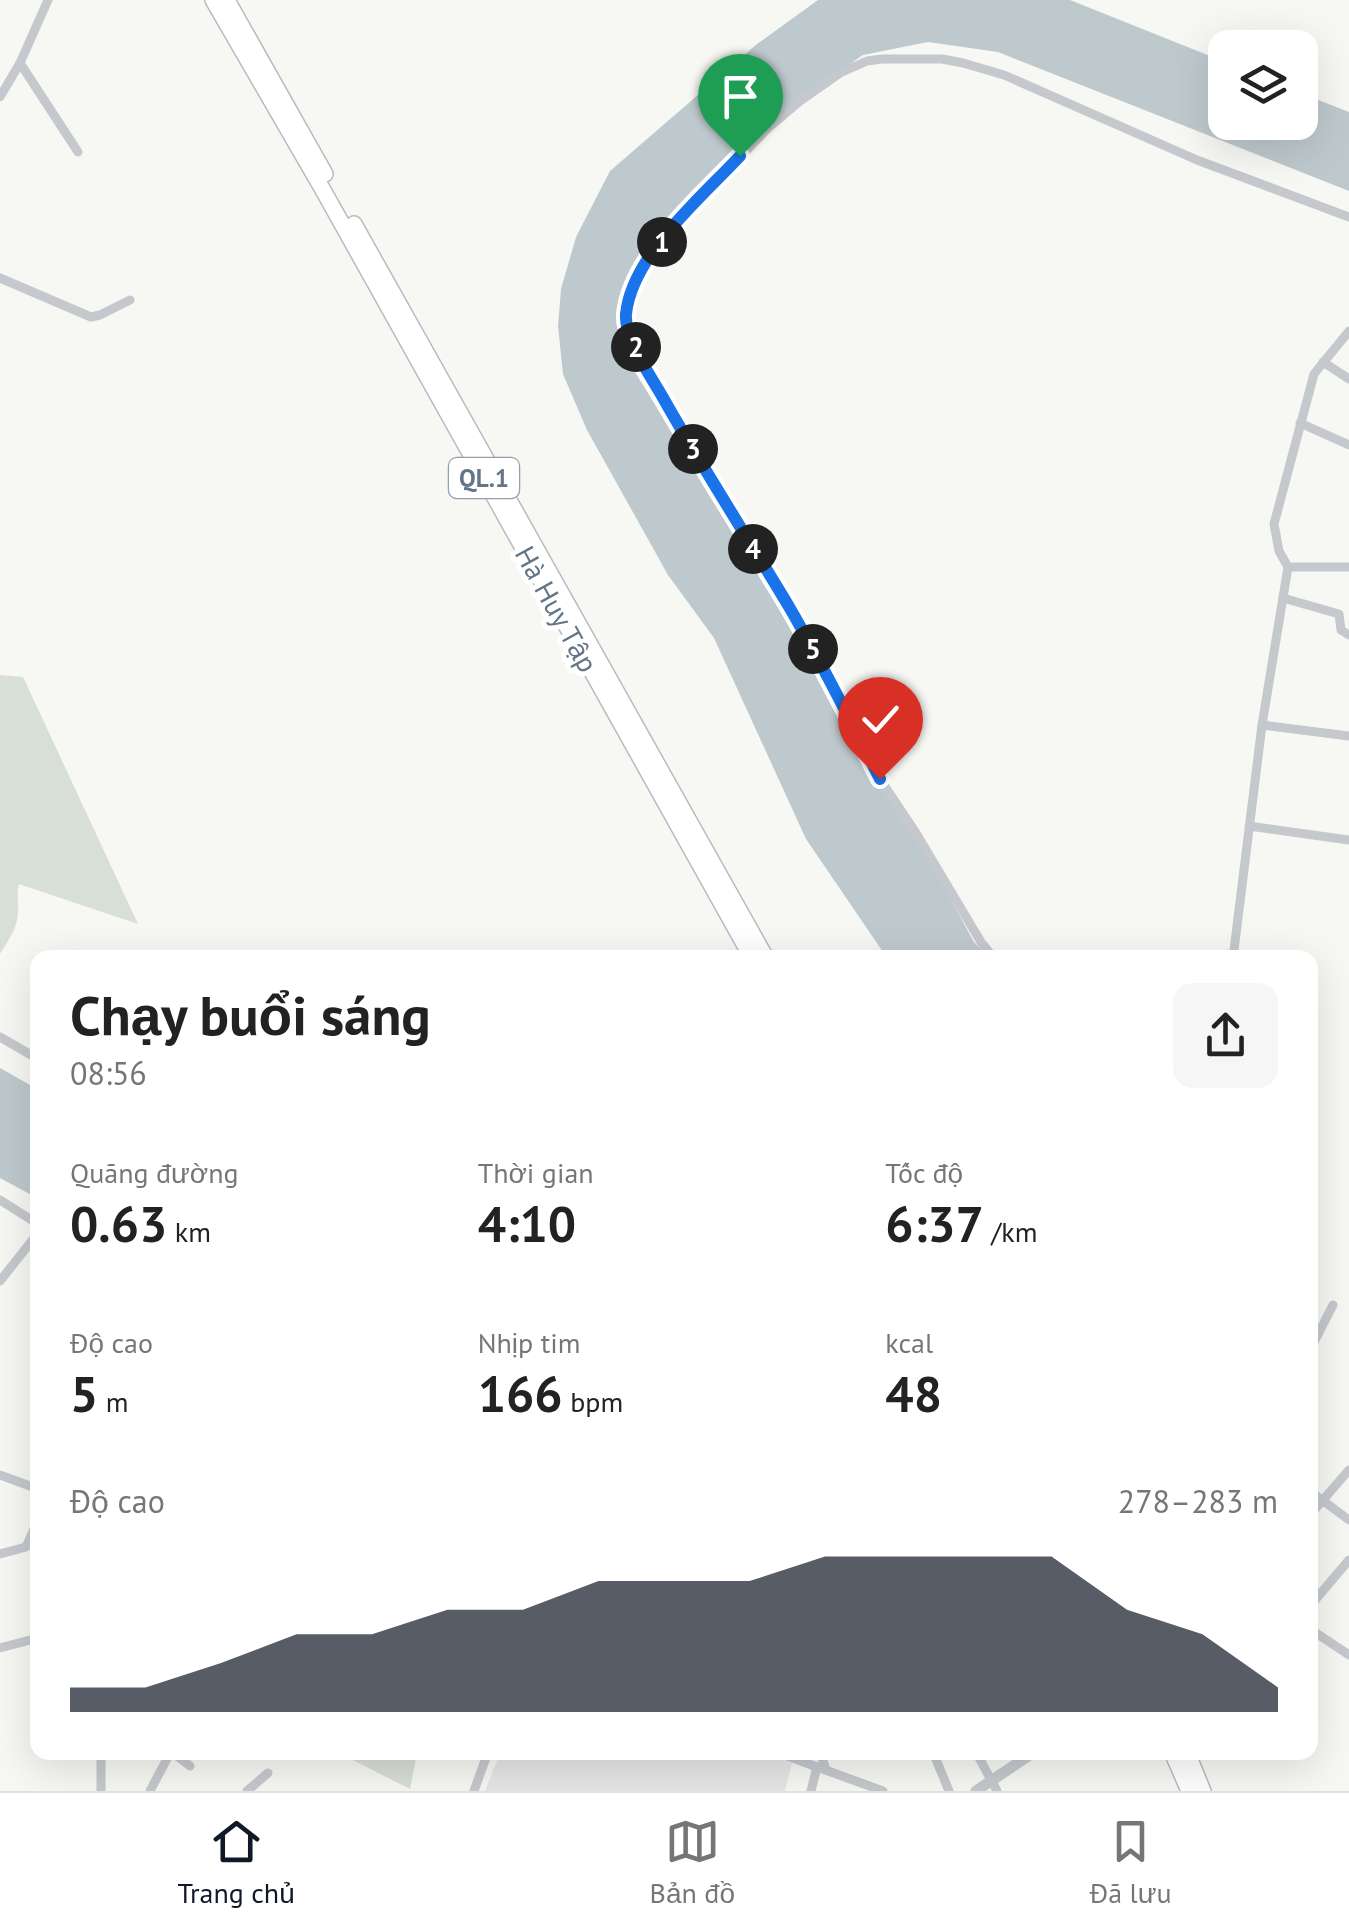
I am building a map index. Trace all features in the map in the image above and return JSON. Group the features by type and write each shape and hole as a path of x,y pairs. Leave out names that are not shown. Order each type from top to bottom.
{"main road":[{"name":"Hà Huy Tập","path":"213,0 748,950"},
{"name":"Hà Huy Tập","path":"227,0 762,950"},
{"path":"1175,1760 1188,1791"},
{"path":"1190,1760 1203,1791"}],"street":[{"path":"0,97 20,64 48,0"},
{"path":"988,950 880,779 788,606 642,359 626,317 636,280 670,230 768,128 840,72 882,58 942,59 1004,75 1213,167 1349,218"},
{"path":"20,64 78,152"},
{"path":"0,278 91,317 130,300"},
{"path":"1234,950 1262,724 1288,567 1279,551 1274,524 1314,374 1349,331"},
{"path":"1323,362 1349,379"},
{"path":"1300,423 1349,445"},
{"path":"1288,567 1349,567"},
{"path":"1283,598 1339,614 1341,630 1349,635"},
{"path":"1262,724 1349,736"},
{"path":"1250,826 1349,840"},
{"path":"0,1037 30,1054"},
{"path":"0,1200 30,1219"},
{"path":"0,1281 30,1243"},
{"path":"1318,1335 1334,1305"},
{"path":"1318,1506 1349,1470"},
{"path":"0,1475 30,1485"},
{"path":"1318,1497 1349,1520"},
{"path":"0,1554 26,1547 30,1538"},
{"path":"1318,1597 1349,1560"},
{"path":"1318,1634 1349,1655"},
{"path":"0,1648 30,1640"},
{"path":"101,1760 101,1791"},
{"path":"150,1791 167,1760"},
{"path":"182,1760 190,1766"},
{"path":"474,1791 485,1760"},
{"path":"798,1760 883,1791"},
{"path":"811,1791 822,1769 821,1760"},
{"path":"937,1760 949,1791"},
{"path":"980,1760 994,1786"},
{"path":"976,1791 994,1786 1025,1760"},
{"path":"247,1791 268,1773"}],"shaded area":[{"path":"818,0 1070,0 1208,55 1208,135 998,52 928,42 863,55 754,130 668,227 633,276 621,325 635,372 795,632 862,759 982,950 882,950 806,839 714,638 668,575 587,430 563,374 558,326 561,289 576,237 610,171 757,44"},
{"path":"1318,100 1349,112 1349,191 1220,140 1318,140"},
{"path":"0,675 23,677 138,924 19,884 16,923 0,954"},
{"path":"0,1068 30,1085 30,1194 0,1178"},
{"path":"353,1760 416,1760 410,1789"},
{"path":"497,1760 792,1763 785,1791 485,1791"}],"route":[{"path":"740,156 670,230 636,280 628,302 627,326 678,425 818,658 880,779"}]}
